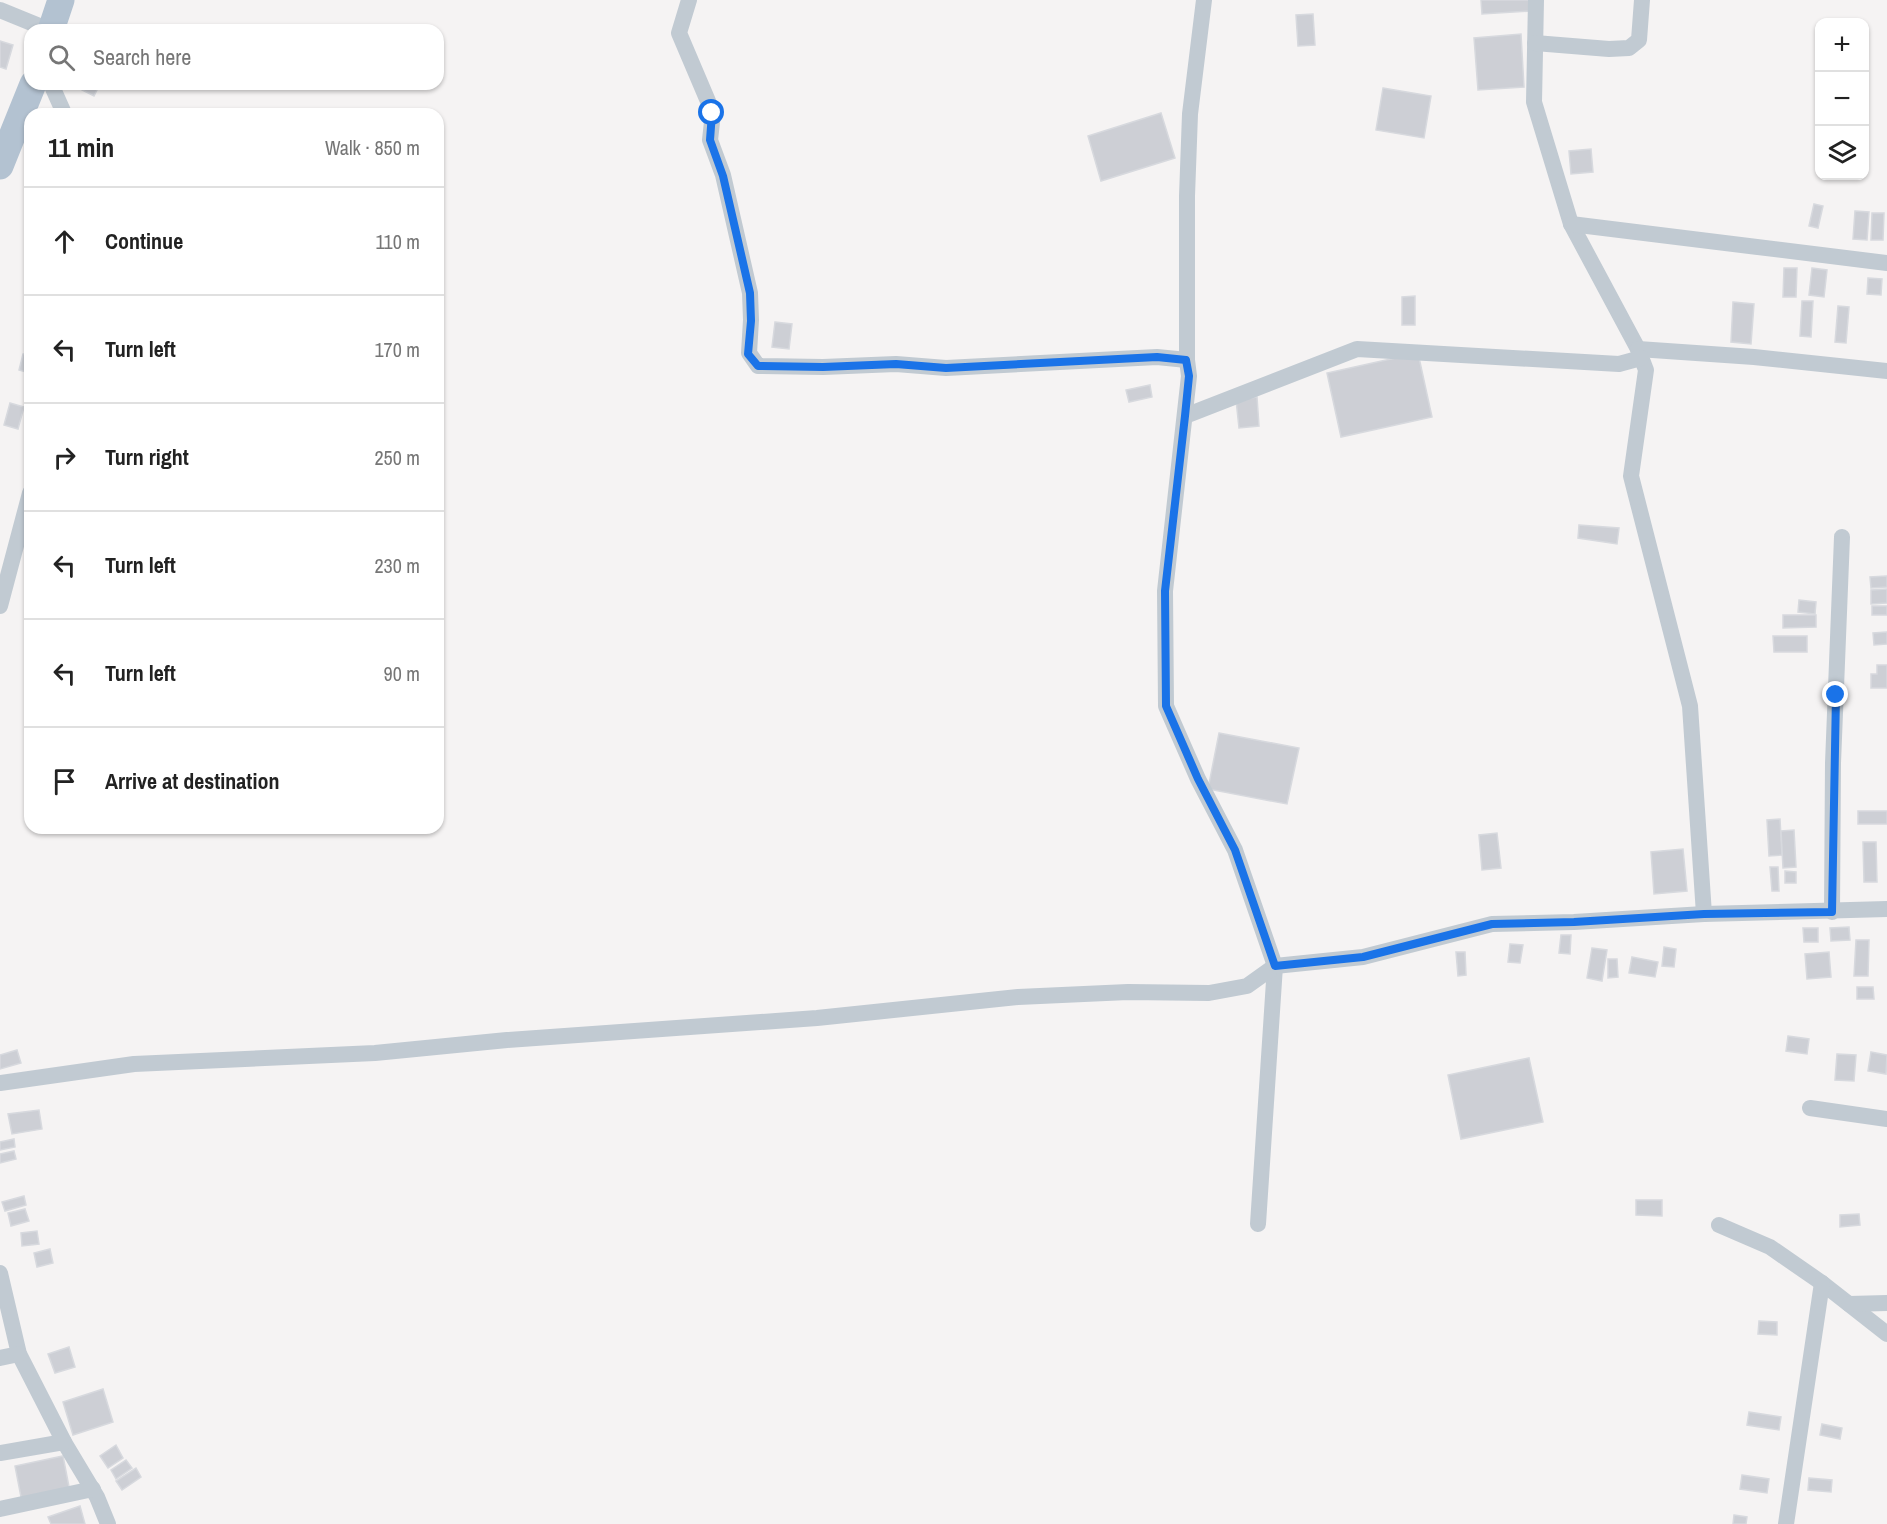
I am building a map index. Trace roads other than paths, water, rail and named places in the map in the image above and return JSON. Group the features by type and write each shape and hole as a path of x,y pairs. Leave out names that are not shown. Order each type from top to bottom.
{"main road":[{"path":"52,24 61,0"},
{"path":"0,166 31,90"}],"street":[{"path":"689,0 679,33 712,113 710,140 723,176 750,293 751,321 748,354 758,366 823,367 896,364 946,368 1157,357 1186,360"},
{"path":"1204,0 1190,114 1186,360 1189,376 1165,591 1166,706 1198,779 1235,850 1275,966 1258,1224"},
{"path":"1536,0 1534,102 1571,224 1646,370 1631,476 1690,706 1704,914"},
{"path":"1535,44 1609,49 1629,48 1639,40 1642,0"},
{"path":"0,10 35,24"},
{"path":"54,90 62,108"},
{"path":"1571,224 1887,263"},
{"path":"1185,416 1357,349 1619,364 1639,353 1754,357 1887,371"},
{"path":"0,606 24,516"},
{"path":"1832,912 1833,763 1842,537"},
{"path":"0,1083 134,1064 375,1053 817,1018 1018,997 1128,992 1209,993 1247,986 1275,966 1363,957 1492,924 1574,922 1704,914 1887,909"},
{"path":"1810,1107 1887,1119"},
{"path":"1719,1225 1770,1247 1822,1283 1887,1334"},
{"path":"0,1273 19,1354 64,1442 93,1489 108,1524"},
{"path":"1786,1524 1822,1283"},
{"path":"1849,1304 1887,1303"},
{"path":"0,1358 19,1354"},
{"path":"0,1453 64,1442"},
{"path":"0,1509 93,1489"}]}
